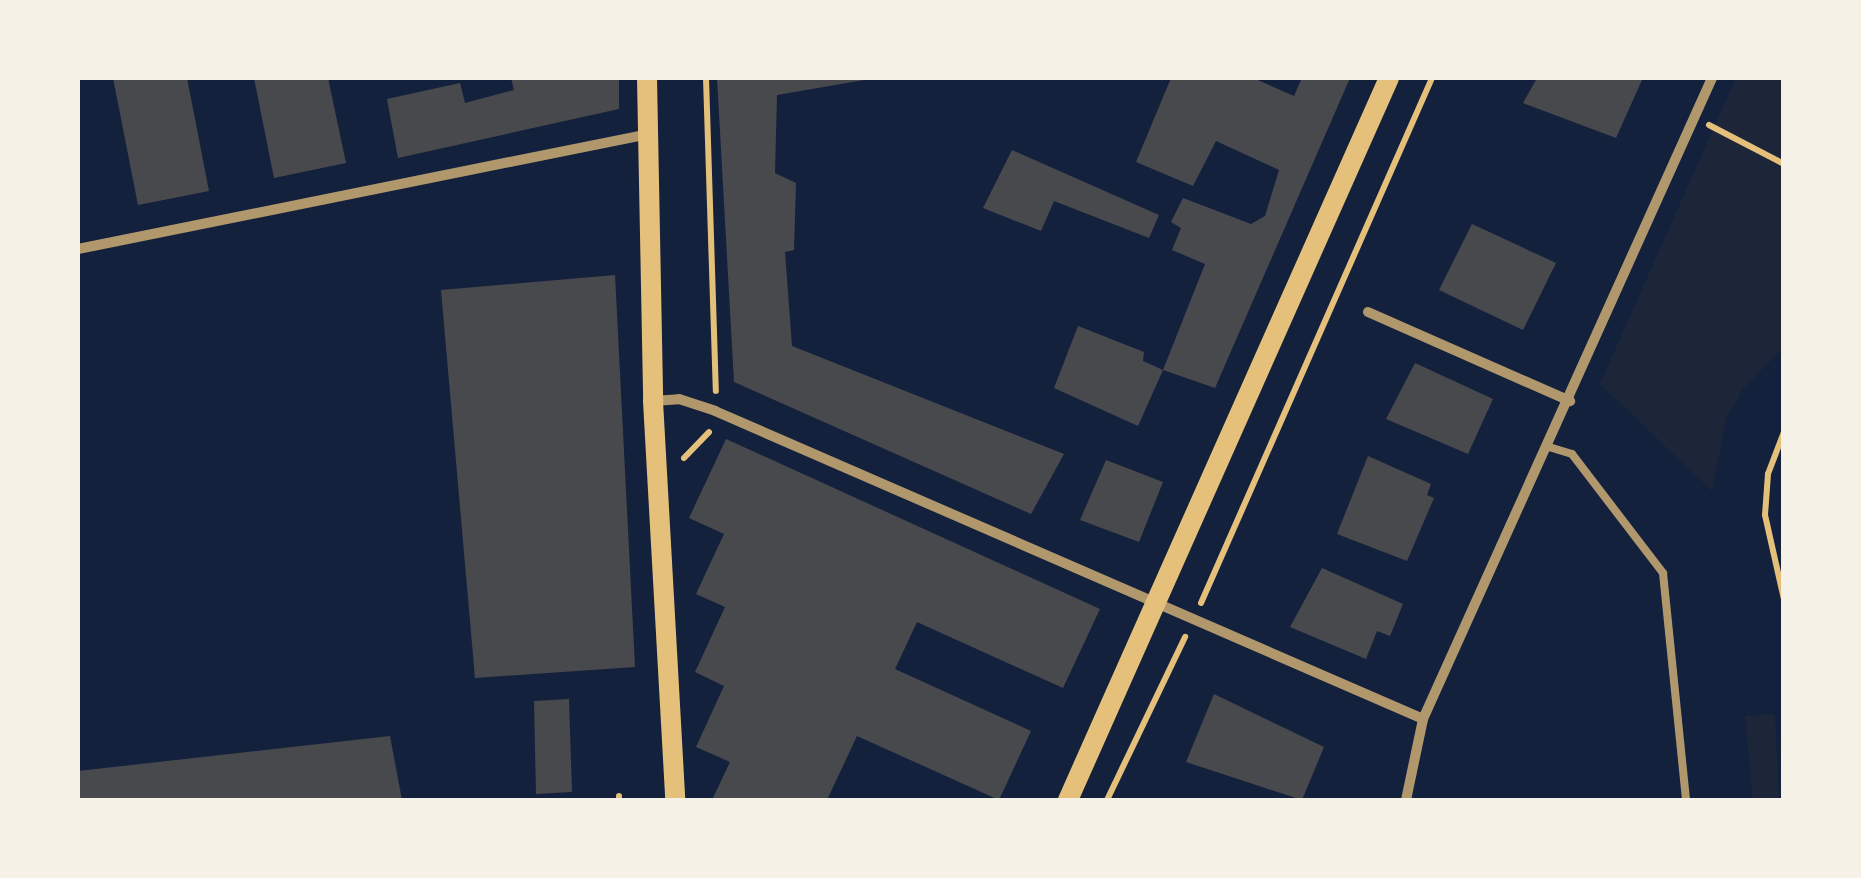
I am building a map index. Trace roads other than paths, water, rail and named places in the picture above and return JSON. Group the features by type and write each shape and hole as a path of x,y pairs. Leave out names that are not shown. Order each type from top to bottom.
{"main road":[{"path":"647,78 653,400 675,800"},
{"path":"1068,800 1152,601 1389,78"}],"street":[{"path":"1406,800 1423,719 1570,401 1712,78"},
{"path":"78,249 649,134"},
{"path":"1368,312 1570,401"},
{"path":"653,400 679,399 715,410 1423,719"}],"lane":[{"path":"1549,447 1572,454 1663,573 1686,800"}]}
